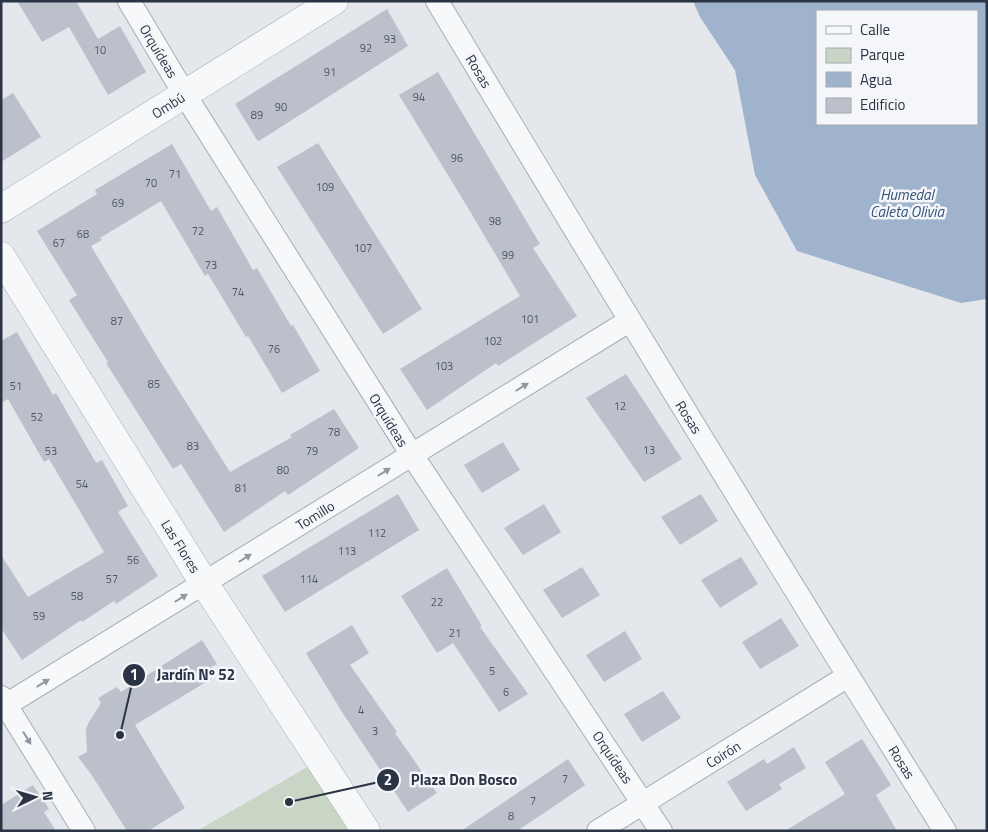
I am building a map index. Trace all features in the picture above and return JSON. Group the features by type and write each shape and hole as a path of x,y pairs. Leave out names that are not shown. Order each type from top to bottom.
{"street":[{"name":"Orquídeas","path":"129,1 184,95 412,455 661,831"},
{"name":"Ombú","path":"1,209 334,1"},
{"name":"Rosas","path":"437,1 629,321 945,831"},
{"name":"Las Flores","path":"1,256 204,583 366,831"},
{"name":"Tomillo","path":"3,704 204,583 629,321"},
{"name":"Coirón","path":"598,831 848,676"},
{"path":"3,704 84,831"}],"green space":[{"path":"309,766 348,831 197,831"}],"water":[{"name":"Humedal Caleta Olivia","path":"693,1 987,1 987,299 961,303 797,251 755,175 735,70 700,17"}],"building":[{"path":"17,1 76,1 98,39 120,26 146,72 108,95 69,27 42,42"},
{"path":"387,9 408,46 259,141 257,140 235,104"},
{"path":"438,72 540,244 533,248 577,316 498,366 496,363 427,410 400,369 520,296 399,95"},
{"path":"13,93 41,137 1,162 1,100"},
{"path":"318,143 422,309 383,334 277,167"},
{"path":"172,144 211,211 217,207 253,270 257,268 320,371 282,393 208,274 205,276 161,201 100,238 102,240 91,246 160,361 230,472 292,437 290,435 334,409 359,448 288,495 285,491 224,532 181,464 173,469 106,363 108,362 69,300 77,295 37,231 97,194 95,190"},
{"path":"17,332 53,395 56,393 96,463 102,460 128,506 118,512 158,576 116,604 114,601 82,622 81,620 22,660 1,628 1,555 28,597 104,552 49,459 44,462 8,399 1,403 1,341"},
{"path":"626,374 682,459 644,482 586,398"},
{"path":"503,442 520,470 482,493 464,465"},
{"path":"398,494 419,530 285,612 262,576"},
{"path":"701,494 718,521 680,545 661,517"},
{"path":"544,504 561,532 523,555 504,528"},
{"path":"741,557 758,584 720,608 701,580"},
{"path":"582,567 600,595 562,618 543,590"},
{"path":"447,568 482,626 480,627 528,694 499,712 453,643 437,653 401,596"},
{"path":"781,618 799,646 760,669 742,642"},
{"path":"352,625 369,653 350,665 437,793 408,812 342,712 306,653"},
{"path":"625,631 642,659 604,682 586,655"},
{"path":"202,640 217,664 205,671 211,679 135,725 185,808 148,831 127,831 78,757 87,752 86,729 101,703 98,698 117,687 121,692"},
{"path":"663,691 681,718 642,742 624,714"},
{"path":"862,739 891,785 876,795 897,831 785,831 845,794 825,762"},
{"path":"794,747 806,768 779,784 782,789 746,811 727,782 764,759 767,764"},
{"path":"568,759 585,785 553,807 517,831 461,831"},
{"path":"33,785 49,809 44,812 56,831 1,831 1,805"}],"place":[{"name":"Jardín Nº 52","path":"120,735"},
{"name":"Plaza Don Bosco","path":"289,802"}]}
